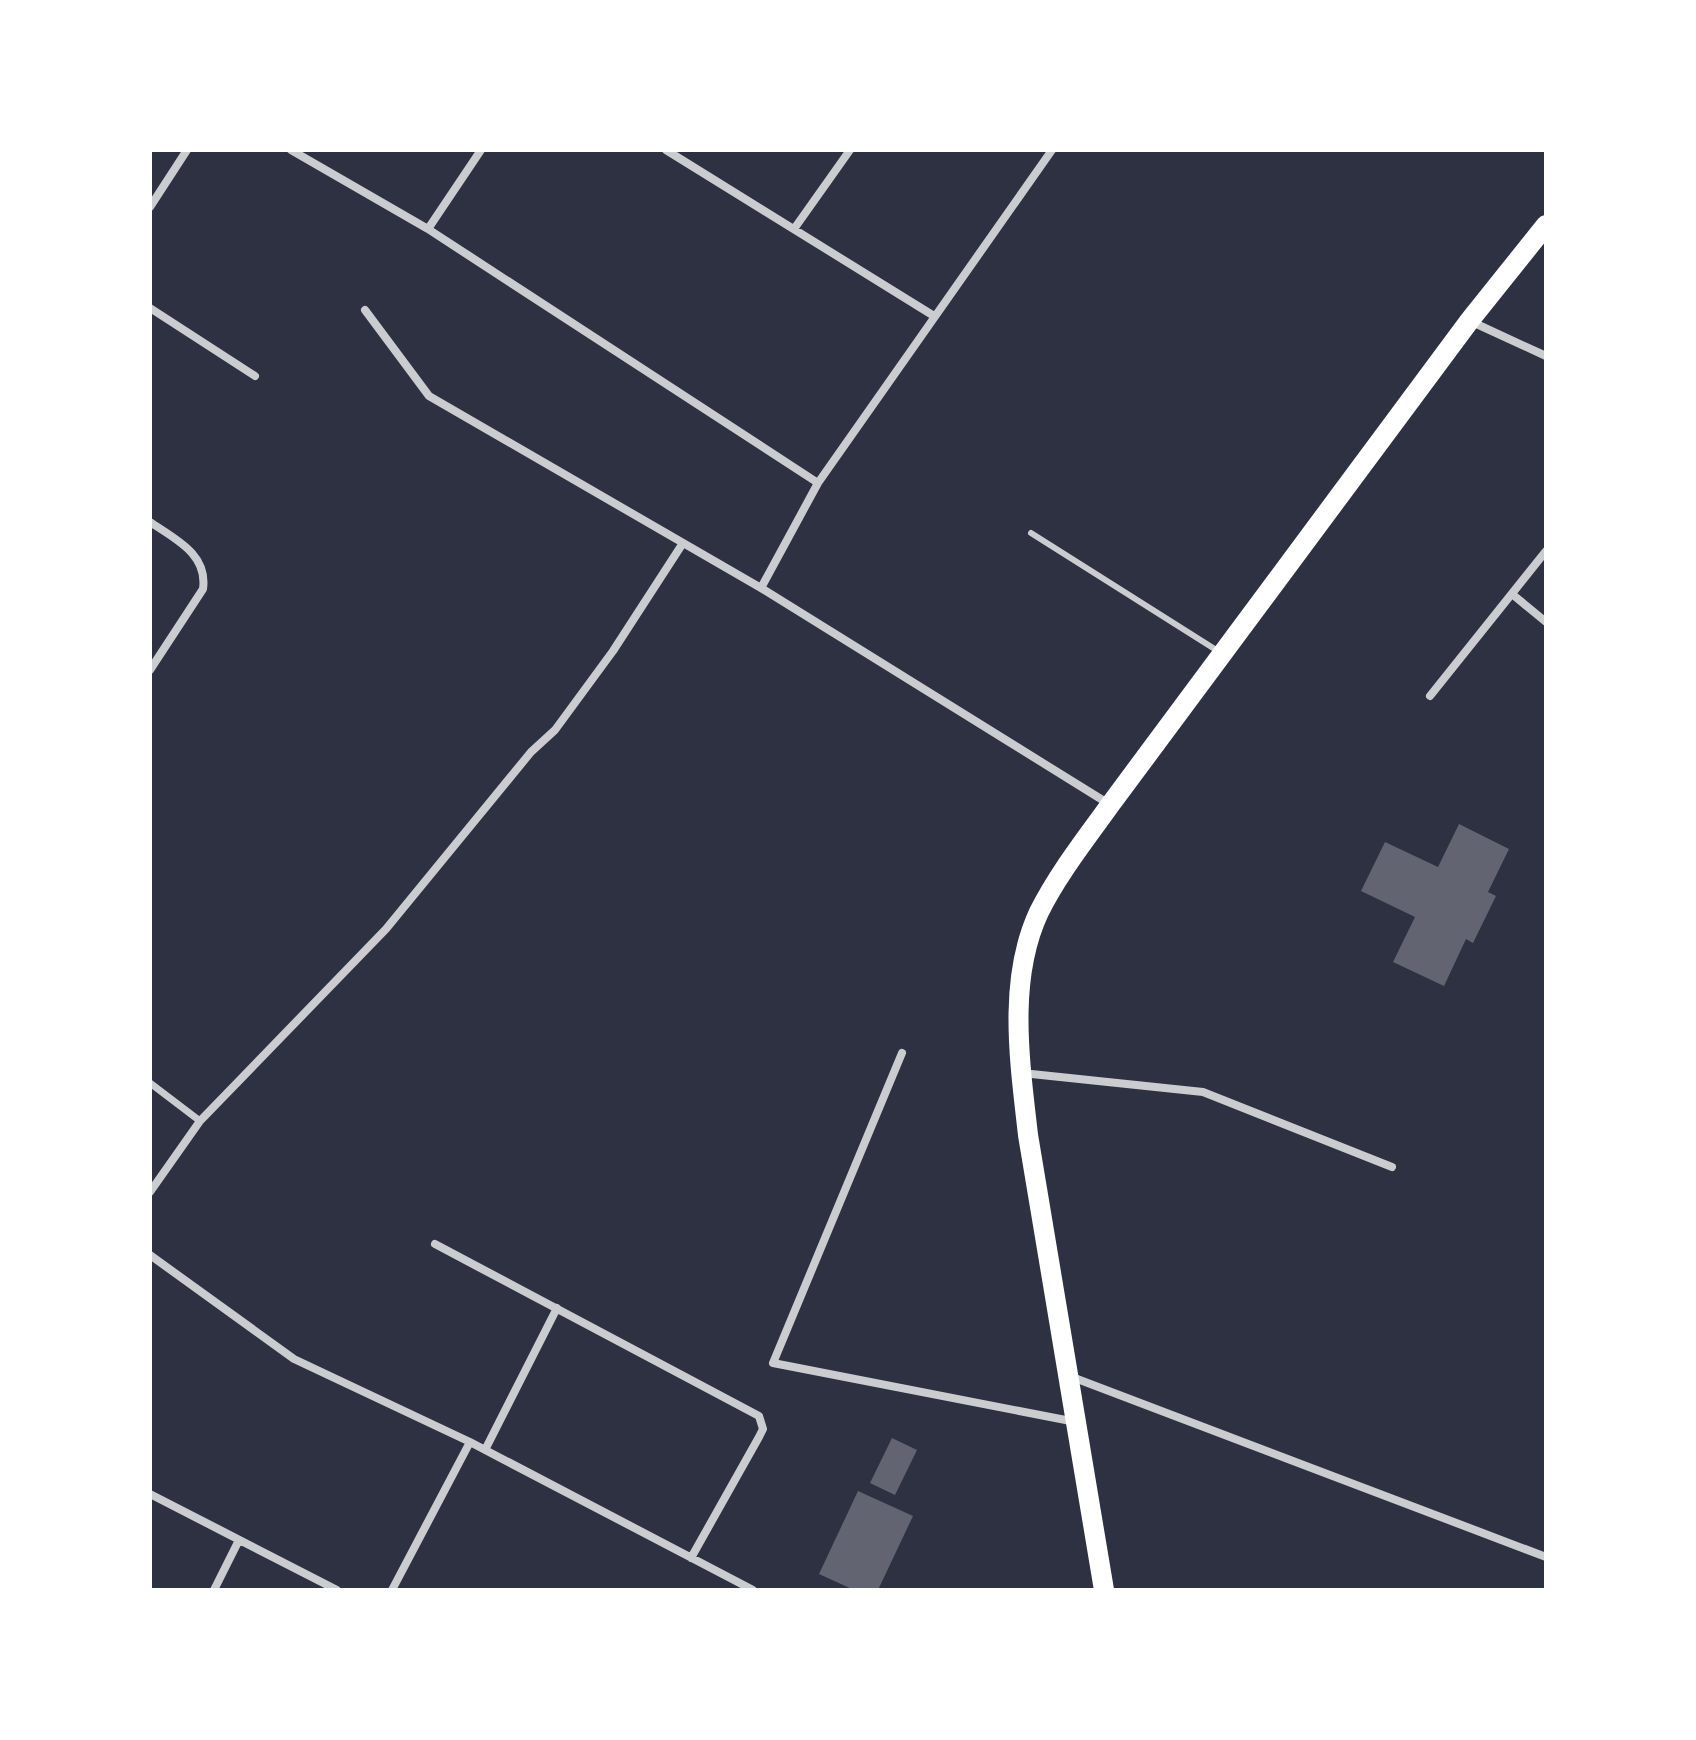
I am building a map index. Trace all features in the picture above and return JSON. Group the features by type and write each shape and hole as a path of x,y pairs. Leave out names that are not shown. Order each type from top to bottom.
{"main road":[{"path":"1107,1589 1028,1135 1021,1073 1020,977 1028,943 1057,881 1110,805 1470,320 1546,225"}],"street":[{"path":"150,207 187,150"},
{"path":"291,150 428,229 818,483"},
{"path":"428,229 481,150"},
{"path":"794,229 850,150"},
{"path":"761,588 818,483 1052,150"},
{"path":"669,151 934,316"},
{"path":"150,308 255,376"},
{"path":"365,310 429,396 761,588 1110,805"},
{"path":"1470,320 1546,356"},
{"path":"150,522 197,557 205,577 203,589 150,670"},
{"path":"150,1192 200,1121 386,929 531,752 555,730 613,651 683,543"},
{"path":"1430,696 1546,551"},
{"path":"1512,594 1546,622"},
{"path":"902,1053 773,1363 1077,1422"},
{"path":"1021,1073 1203,1092 1392,1167"},
{"path":"150,1083 200,1121"},
{"path":"435,1244 753,1411 762,1422 759,1437 691,1558"},
{"path":"150,1255 294,1359 470,1442 753,1590"},
{"path":"485,1450 557,1308"},
{"path":"1070,1377 1546,1557"},
{"path":"392,1590 470,1442"},
{"path":"150,1494 337,1590"},
{"path":"214,1590 239,1540"}],"lane":[{"path":"1031,533 1222,653"}],"building":[{"path":"1459,824 1509,849 1488,892 1496,896 1473,943 1466,939 1444,986 1393,962 1415,917 1361,891 1385,842 1438,867"},
{"path":"892,1438 917,1450 895,1495 870,1483"},
{"path":"858,1491 913,1516 878,1590 854,1590 819,1574"}]}
